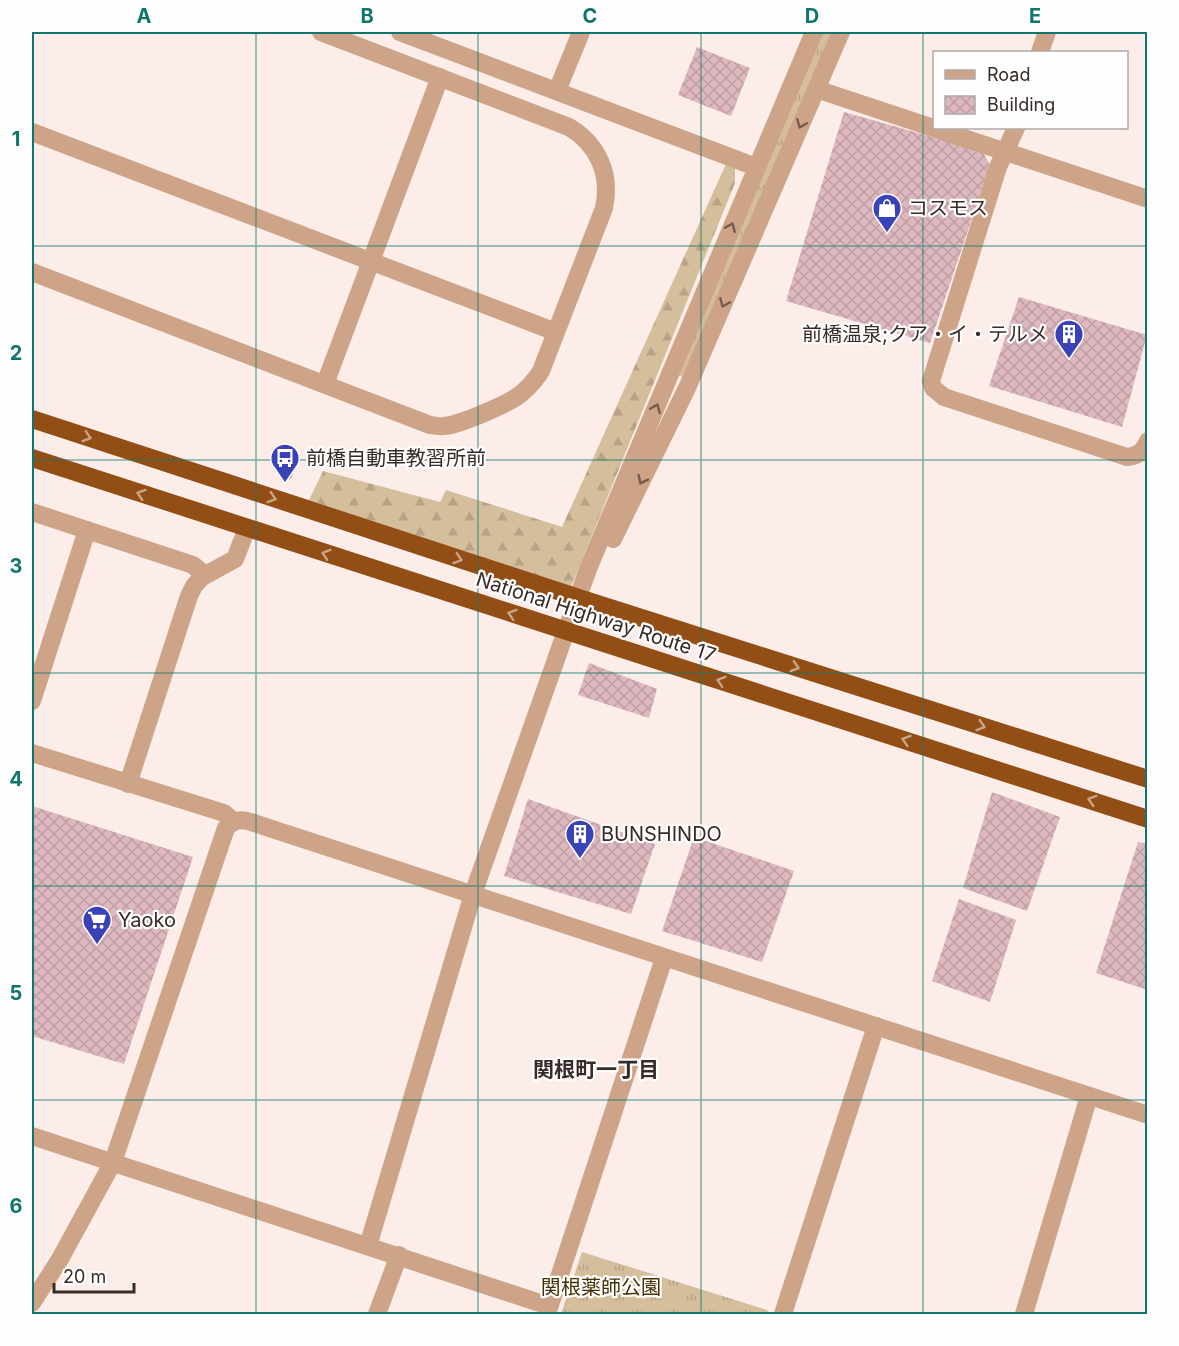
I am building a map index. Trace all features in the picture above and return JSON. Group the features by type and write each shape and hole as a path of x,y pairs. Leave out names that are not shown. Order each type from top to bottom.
{"highway":[{"name":"National Highway Route 17","path":"32,419 579,598 1148,779"},
{"name":"National Highway Route 17","path":"32,458 1148,819"}],"street":[{"path":"32,272 430,425 444,426 473,417 522,393 541,371 604,208 607,192 604,166 590,143 569,127 321,32"},
{"path":"400,32 756,167"},
{"path":"557,91 580,32"},
{"path":"368,1245 473,894 588,569 814,32"},
{"path":"579,598 601,564 687,388 841,32"},
{"path":"1040,51 1047,32"},
{"path":"325,384 440,77"},
{"path":"816,89 933,127"},
{"path":"939,129 1148,199"},
{"path":"1016,129 998,167 934,370 931,381 933,387 944,397 1127,457 1142,452 1148,441"},
{"path":"32,132 556,332"},
{"path":"32,512 193,565 202,577"},
{"path":"128,784 194,585 202,577 235,559 247,528"},
{"path":"32,701 87,530"},
{"path":"32,753 224,813 233,821"},
{"path":"32,1303 65,1250 112,1161 226,828 233,821 240,820 263,826 1148,1115"},
{"path":"32,1136 368,1245 548,1310 664,958"},
{"path":"783,1314 876,1026"},
{"path":"1024,1314 1089,1096"},
{"path":"377,1314 399,1256"}],"green space":[{"path":"822,32 832,32 683,377 675,374"},
{"path":"726,164 735,168 735,183 571,587 309,500 323,471 440,502 446,490 562,527"},
{"name":"関根薬師公園","path":"582,1252 767,1310 770,1314 561,1314"}],"building":[{"path":"697,47 750,68 731,116 678,95"},
{"name":"コスモス","path":"844,112 982,151 990,165 930,343 786,301"},
{"name":"前橋温泉;クア・イ・テルメ","path":"1019,297 1147,335 1122,427 989,386"},
{"path":"280,466 294,471 291,479 277,474"},
{"path":"589,663 657,689 649,718 578,695"},
{"path":"992,792 1060,817 1027,911 963,888"},
{"name":"BUNSHINDO","path":"528,799 655,844 631,914 504,876"},
{"name":"Yaoko","path":"32,806 193,857 124,1064 32,1036"},
{"path":"694,837 794,871 762,962 662,931"},
{"path":"1138,842 1148,844 1148,990 1096,973"},
{"path":"959,899 1016,920 990,1002 932,981"}],"place":[{"name":"コスモス","path":"887,234"},
{"name":"前橋温泉;クア・イ・テルメ","path":"1069,360"},
{"name":"前橋自動車教習所前","path":"285,484"},
{"name":"BUNSHINDO","path":"580,860"},
{"name":"Yaoko","path":"97,946"}],"district":[{"name":"関根町一丁目","path":"596,1069"}]}
